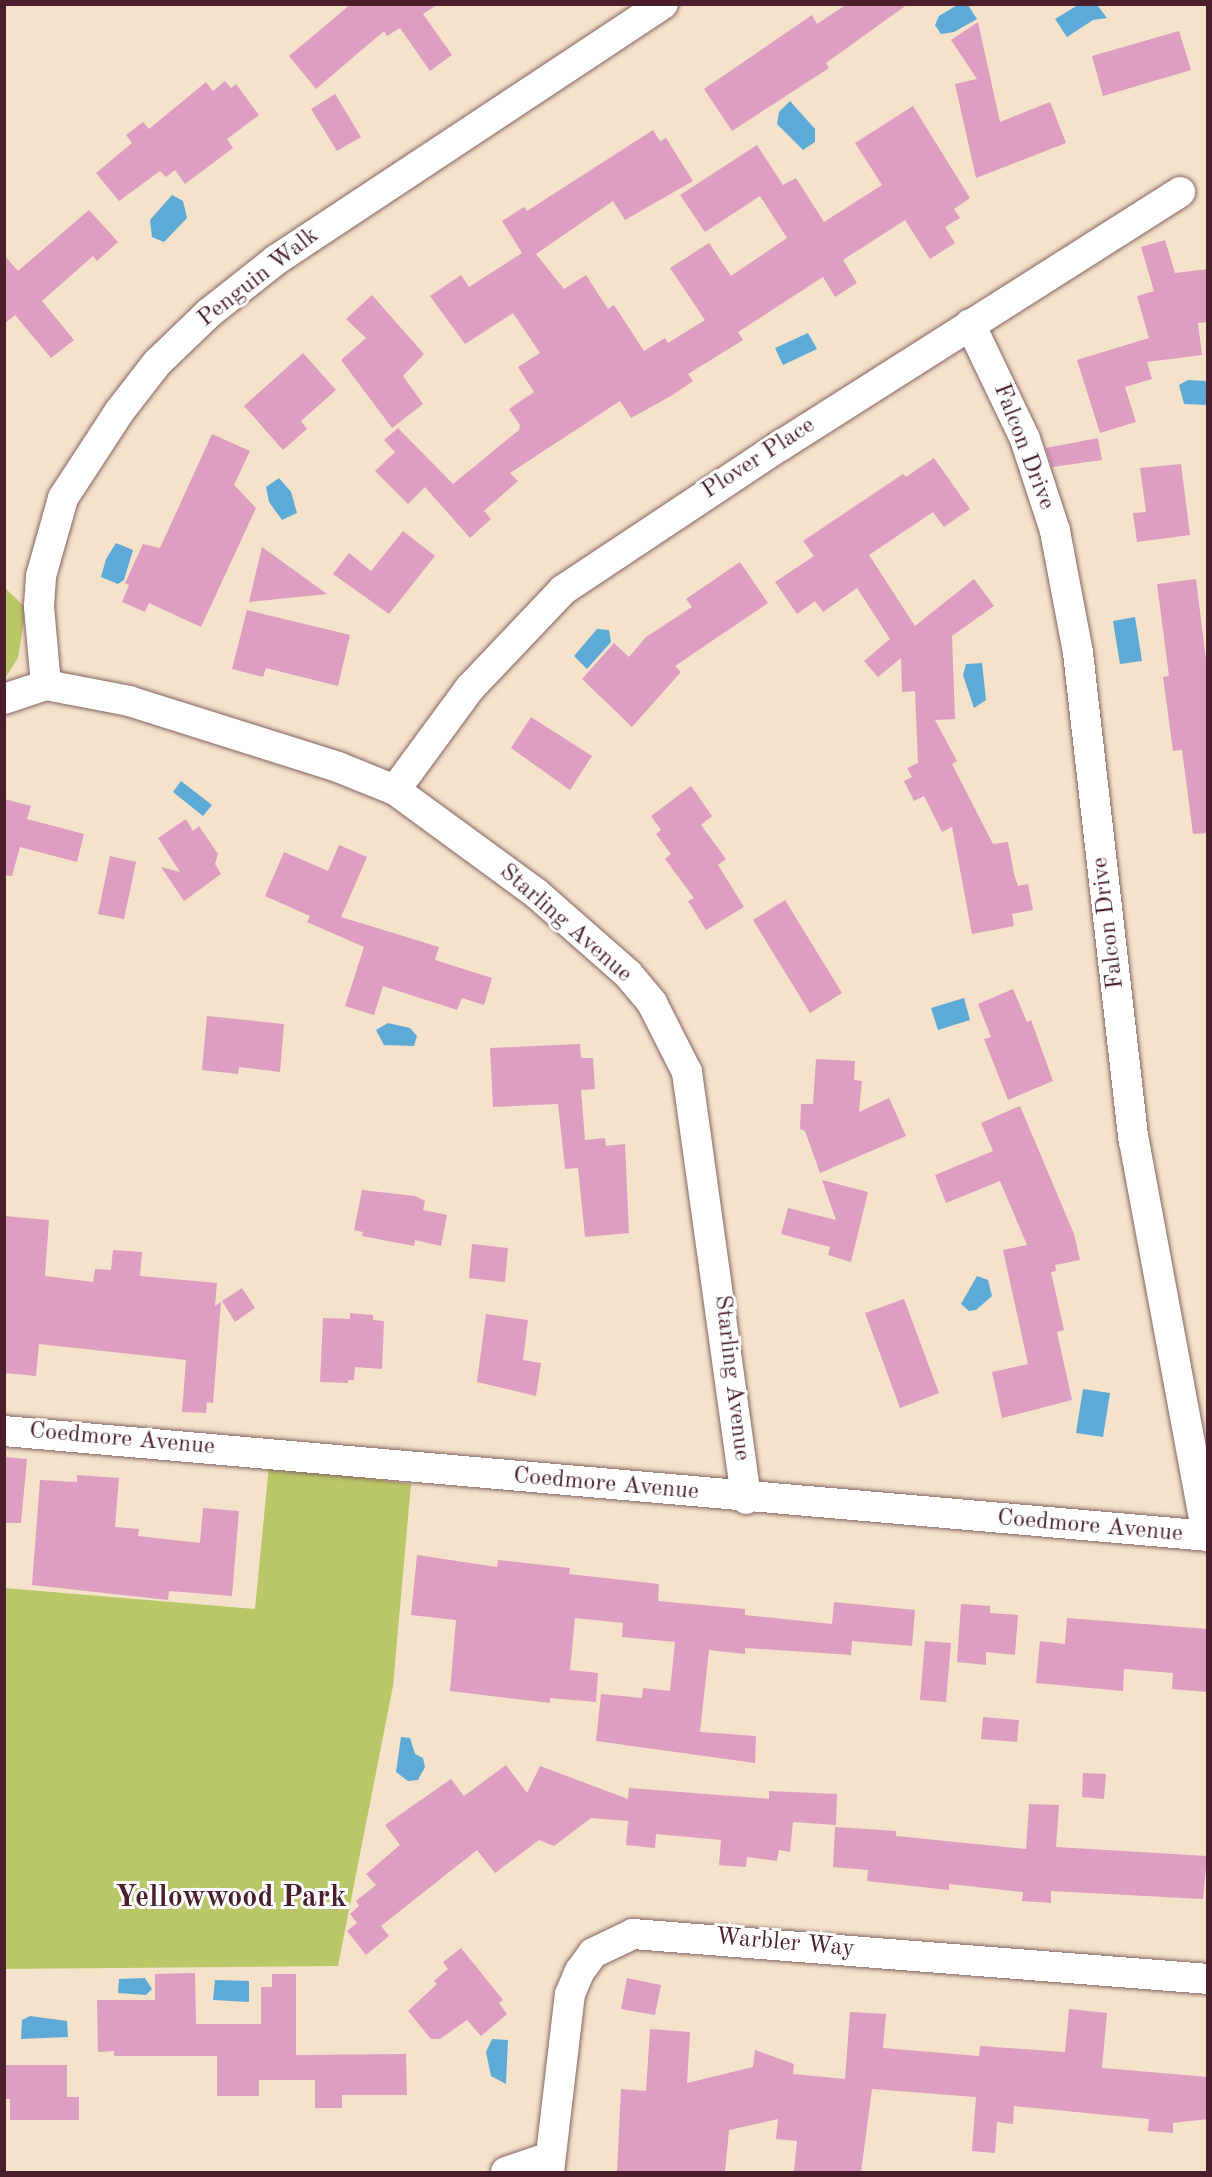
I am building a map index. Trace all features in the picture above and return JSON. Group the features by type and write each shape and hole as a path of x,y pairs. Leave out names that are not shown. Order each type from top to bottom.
{"street":[{"name":"Penguin Walk","path":"46,685 39,606 41,576 63,498 118,412 157,363 209,313 276,260 663,4"},
{"name":"Plover Place","path":"395,790 470,688 563,591 970,324 1180,192"},
{"name":"Falcon Drive","path":"970,324 1025,438 1055,531 1078,653 1134,1141 1207,1536"},
{"name":"Starling Avenue","path":"4,699 46,685 129,701 339,767 395,790 537,894 628,974 652,1003 668,1030 687,1072 746,1498"},
{"name":"Coedmore Avenue","path":"4,1431 137,1440 746,1498 1207,1536"},
{"name":"Warbler Way","path":"550,2164 570,1994 580,1971 593,1953 633,1934 1208,1979"},
{"path":"506,2172 550,2164"}],"green space":[{"path":"4,587 26,608 18,658 5,678"},
{"path":"269,1465 411,1484 393,1686 338,1966 5,1969 4,1588 255,1609"}],"water":[{"path":"959,4 968,5 977,19 954,32 941,34 935,25 939,16"},
{"path":"1078,5 1097,5 1107,18 1093,20 1067,37 1055,19"},
{"path":"790,101 815,129 815,142 803,150 777,124 779,112"},
{"path":"172,195 183,201 187,218 164,242 152,237 150,220"},
{"path":"808,333 817,349 783,365 775,348"},
{"path":"1188,380 1207,381 1207,405 1184,404 1179,385"},
{"path":"279,478 291,492 297,513 282,520 269,502 266,487"},
{"path":"116,543 133,550 124,580 118,584 101,577 106,559"},
{"path":"1135,617 1142,661 1120,664 1113,621"},
{"path":"597,629 609,630 611,642 587,669 574,656"},
{"path":"982,663 986,700 974,708 963,675 966,664"},
{"path":"181,781 212,805 203,816 173,792"},
{"path":"964,998 970,1020 938,1030 931,1008"},
{"path":"388,1023 410,1028 417,1036 414,1046 384,1045 376,1030"},
{"path":"977,1276 988,1280 992,1296 976,1310 969,1311 961,1304"},
{"path":"1083,1389 1110,1393 1103,1437 1076,1433"},
{"path":"401,1737 410,1738 415,1754 423,1758 425,1767 418,1780 408,1781 396,1772"},
{"path":"145,1978 152,1989 146,1995 118,1993 119,1979"},
{"path":"215,1980 249,1981 249,2002 213,2000"},
{"path":"30,2016 67,2021 68,2037 21,2039 22,2020"},
{"path":"492,2039 508,2040 506,2084 491,2076 486,2052"}],"building":[{"path":"351,4 438,4 423,14 452,55 430,71 400,28 387,36 384,31 316,89 289,56"},
{"path":"847,4 908,4 826,63 829,68 732,131 704,89 812,15 817,24"},
{"path":"978,22 1000,122 1050,102 1066,143 976,178 955,84 977,79 951,40"},
{"path":"1179,31 1191,70 1103,96 1092,56"},
{"path":"225,81 231,88 236,84 259,115 227,139 233,148 185,184 175,170 166,177 160,171 119,201 96,173 132,143 126,135 143,122 149,129 206,82 213,91"},
{"path":"335,94 361,137 337,151 311,109"},
{"path":"913,106 970,198 954,209 960,218 945,227 955,243 930,259 905,220 843,260 857,283 835,297 823,277 738,332 743,340 688,374 693,381 671,396 631,418 620,401 510,473 518,481 484,511 491,519 470,538 425,487 408,504 375,471 395,452 384,440 398,428 453,484 519,430 520,425 509,409 534,392 518,367 540,353 513,313 465,344 430,296 461,275 469,287 522,253 502,221 524,207 527,211 653,130 660,141 666,138 693,181 625,220 613,201 536,254 564,289 586,275 608,309 614,305 644,351 665,338 668,343 705,320 670,268 709,243 731,276 787,238 760,196 705,232 680,195 757,145 783,185 796,178 824,222 882,185 855,143"},
{"path":"89,210 118,242 97,261 93,256 42,301 74,340 51,358 15,315 4,324 4,255 18,271"},
{"path":"1165,240 1175,273 1208,269 1208,322 1198,323 1202,355 1147,362 1152,379 1125,387 1136,422 1100,433 1077,360 1149,338 1137,296 1154,291 1141,247"},
{"path":"372,295 424,354 403,376 423,404 392,428 341,360 366,338 346,319"},
{"path":"303,353 336,390 301,421 307,429 283,450 244,406"},
{"path":"212,434 250,451 234,485 256,508 201,627 149,603 145,612 122,602 129,585 125,583 143,544 160,548"},
{"path":"1098,438 1102,460 1052,467 1046,448"},
{"path":"934,458 970,509 944,527 933,512 869,555 915,626 974,579 994,606 952,636 955,719 935,720 957,761 952,764 993,844 1008,842 1018,886 1028,884 1033,910 1012,914 1014,926 972,934 952,827 942,832 924,796 914,801 904,781 912,777 907,768 918,763 915,691 902,692 901,658 878,677 864,661 890,639 857,588 823,612 815,601 797,614 775,582 814,556 803,541 903,474 906,477"},
{"path":"1181,464 1190,535 1137,542 1133,513 1146,512 1140,468"},
{"path":"403,531 435,556 389,614 333,574 349,553 371,571"},
{"path":"262,547 327,594 249,602"},
{"path":"740,562 768,603 675,666 681,672 632,727 582,679 614,643 629,657 646,637 692,607 686,599"},
{"path":"1196,579 1208,676 1208,833 1193,834 1182,750 1173,751 1163,677 1169,676 1157,584"},
{"path":"247,610 350,635 338,686 266,668 263,677 232,669"},
{"path":"531,717 592,756 570,790 511,748"},
{"path":"691,786 712,816 701,825 726,859 718,865 744,907 706,930 688,901 694,898 665,859 671,854 656,834 661,830 651,816"},
{"path":"4,799 31,806 27,819 84,834 77,862 20,847 12,876 4,875"},
{"path":"186,819 193,831 199,826 218,854 215,864 221,874 184,901 161,867 180,872 158,838"},
{"path":"339,845 367,857 341,917 439,947 435,960 492,978 484,1005 462,998 457,1010 383,986 374,1015 345,1006 364,947 307,922 310,916 265,896 284,852 328,871"},
{"path":"110,856 136,862 124,919 98,914"},
{"path":"785,900 842,993 810,1013 753,920"},
{"path":"1013,989 1027,1022 1031,1020 1053,1081 1008,1100 984,1039 991,1037 978,1004"},
{"path":"207,1016 284,1024 280,1072 239,1067 238,1074 202,1070"},
{"path":"580,1044 581,1058 593,1058 595,1089 581,1090 585,1140 605,1138 606,1146 625,1144 629,1233 585,1237 578,1168 565,1169 558,1104 493,1107 490,1048"},
{"path":"816,1059 855,1061 854,1080 862,1081 859,1112 889,1098 906,1136 820,1173 805,1131 800,1129 801,1104 813,1104"},
{"path":"1020,1106 1074,1234 1080,1260 1055,1265 1056,1271 1051,1272 1064,1330 1057,1332 1072,1400 1002,1418 992,1372 1028,1364 1003,1250 1027,1245 1000,1181 946,1203 935,1175 993,1151 981,1123"},
{"path":"822,1180 868,1192 851,1262 828,1255 830,1247 781,1234 788,1208 836,1220"},
{"path":"362,1190 415,1196 425,1201 423,1210 447,1215 441,1246 415,1240 414,1246 362,1236 363,1232 354,1230"},
{"path":"4,1216 49,1220 45,1276 93,1282 95,1269 111,1270 113,1250 142,1252 140,1276 217,1283 215,1306 221,1302 213,1403 207,1402 206,1413 182,1412 186,1360 39,1344 36,1376 4,1373"},
{"path":"472,1244 508,1248 505,1282 469,1278"},
{"path":"242,1288 255,1308 235,1322 222,1301"},
{"path":"904,1299 939,1393 900,1408 865,1313"},
{"path":"350,1313 373,1315 373,1320 384,1321 382,1369 355,1367 354,1380 348,1380 348,1383 320,1382 323,1318 350,1319"},
{"path":"486,1314 528,1320 523,1360 541,1363 536,1396 477,1382"},
{"path":"4,1457 27,1459 21,1523 4,1523"},
{"path":"77,1475 119,1478 115,1527 139,1529 138,1536 200,1543 203,1508 239,1511 232,1596 169,1591 168,1600 32,1585 40,1480 77,1482"},
{"path":"417,1555 497,1567 498,1560 570,1568 569,1574 659,1584 658,1601 745,1609 745,1615 832,1624 834,1602 915,1610 912,1646 852,1641 851,1655 745,1648 745,1654 709,1650 700,1732 756,1736 755,1763 596,1741 601,1694 642,1698 643,1688 670,1691 675,1642 622,1637 623,1623 575,1618 570,1670 598,1673 596,1702 550,1698 550,1703 450,1691 456,1620 411,1615"},
{"path":"961,1604 990,1606 990,1613 1018,1615 1015,1655 986,1652 986,1665 957,1662"},
{"path":"1067,1618 1208,1629 1208,1692 1172,1689 1173,1673 1124,1669 1123,1691 1036,1683 1040,1641 1065,1644"},
{"path":"925,1641 951,1643 946,1702 920,1700"},
{"path":"983,1717 1019,1720 1017,1742 981,1739"},
{"path":"506,1765 527,1793 540,1766 628,1799 629,1788 769,1799 769,1791 837,1794 836,1825 793,1822 790,1852 779,1850 777,1861 747,1857 746,1867 719,1865 721,1840 656,1834 655,1848 626,1845 628,1821 591,1818 554,1846 539,1840 495,1873 477,1850 381,1926 389,1936 366,1955 347,1931 357,1923 350,1914 359,1906 356,1901 376,1885 366,1874 400,1845 385,1825 451,1779 464,1796"},
{"path":"1083,1773 1106,1774 1104,1799 1082,1797"},
{"path":"1029,1804 1059,1805 1056,1847 1207,1856 1203,1899 1051,1891 1051,1903 1022,1901 1023,1892 949,1884 949,1890 867,1881 868,1870 833,1867 835,1827 896,1831 896,1836 1026,1849"},
{"path":"461,1948 503,2000 499,2003 507,2014 481,2036 467,2020 440,2039 431,2039 408,2011 437,1984 434,1981 448,1969 443,1962"},
{"path":"195,1973 196,2024 261,2024 261,1987 272,1987 272,1974 296,1974 296,2055 406,2054 407,2095 342,2095 342,2108 315,2108 315,2080 259,2080 259,2096 217,2096 217,2056 114,2056 114,2051 98,2052 97,2000 155,2000 155,1974"},
{"path":"627,1978 661,1985 655,2015 621,2009"},
{"path":"1069,2009 1107,2013 1102,2068 1208,2077 1208,2119 1173,2123 1173,2133 1148,2131 1149,2119 1014,2106 1013,2124 997,2122 995,2153 972,2151 976,2097 872,2089 861,2172 794,2172 797,2141 776,2139 778,2119 729,2130 725,2172 617,2172 621,2089 646,2091 650,2029 690,2032 687,2083 753,2067 755,2050 794,2064 793,2074 845,2079 850,2012 886,2014 883,2048 979,2056 980,2046 1065,2052"},
{"path":"4,2065 67,2065 67,2097 79,2097 79,2120 10,2120 10,2099 4,2099"}],"district":[{"name":"Yellowwood Park","path":"231,1898"}]}
